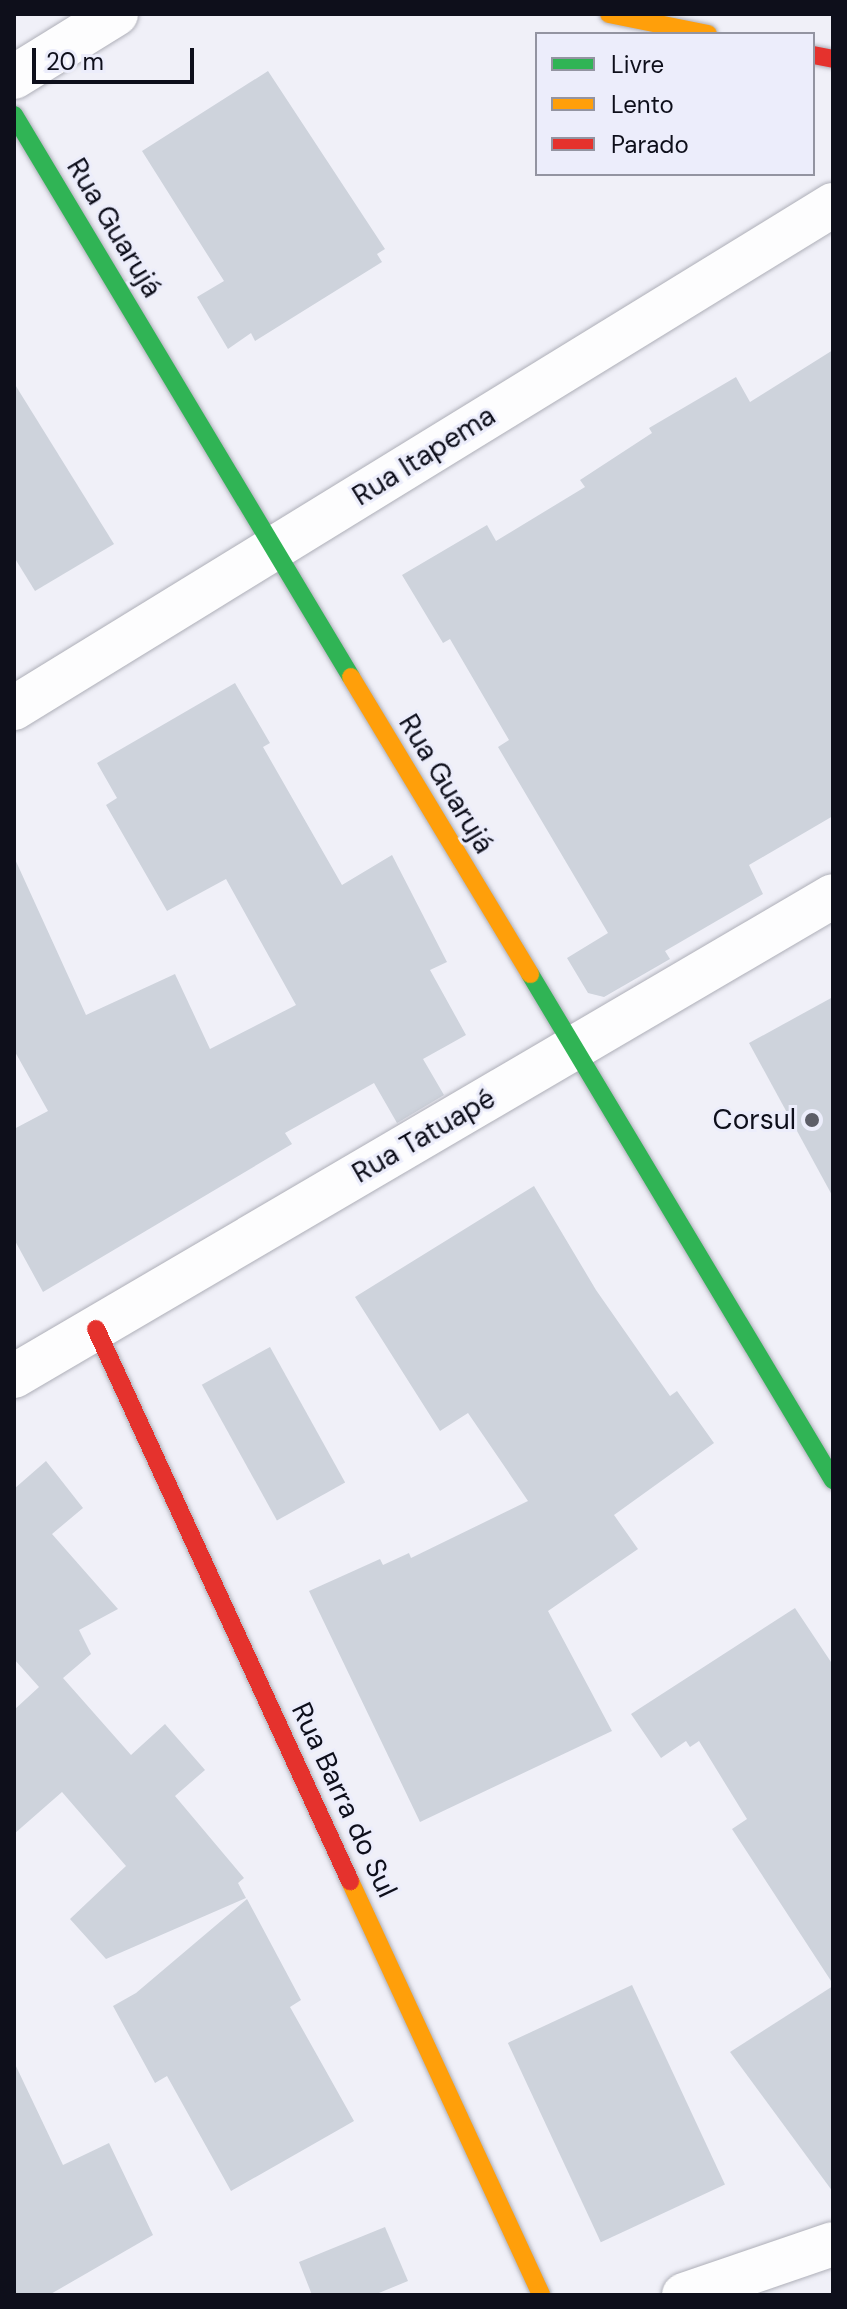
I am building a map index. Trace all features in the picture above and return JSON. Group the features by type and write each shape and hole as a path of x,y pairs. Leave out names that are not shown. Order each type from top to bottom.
{"street":[{"path":"14,77 116,14"},
{"path":"609,14 698,32"},
{"name":"Rua Guarujá","path":"14,115 833,1480"},
{"name":"Rua Itapema","path":"14,708 833,205"},
{"name":"Rua Tatuapé","path":"14,1376 833,896"},
{"name":"Rua Barra do Sul","path":"96,1329 541,2295"},
{"path":"684,2295 833,2244"}],"building":[{"path":"268,71 385,249 377,254 382,262 255,341 251,333 228,349 197,297 224,281 142,151"},
{"path":"833,350 833,816 749,865 763,894 665,951 670,959 604,997 588,993 567,958 608,933 498,747 509,740 450,639 443,643 402,575 487,525 496,541 585,487 580,480 652,433 649,428 736,377 750,402"},
{"path":"14,383 114,544 35,591 14,557"},
{"path":"235,683 270,743 263,747 342,885 392,855 447,962 430,970 466,1035 423,1059 444,1095 397,1123 374,1083 285,1133 292,1144 43,1292 14,1239 14,1129 48,1111 14,1050 14,857 86,1015 175,974 210,1049 296,1005 226,879 167,911 106,805 117,798 97,763"},
{"name":"Corsul","path":"833,997 833,1197 749,1043"},
{"path":"534,1186 596,1290 670,1396 677,1391 714,1443 614,1515 638,1549 548,1611 612,1731 420,1822 309,1591 380,1559 383,1565 409,1553 411,1558 528,1501 468,1413 440,1431 355,1297"},
{"path":"270,1347 345,1483 277,1520 202,1385"},
{"path":"46,1461 83,1508 52,1534 118,1609 79,1630 91,1654 63,1678 131,1755 165,1724 205,1770 175,1796 244,1878 238,1883 246,1898 106,1959 70,1919 126,1866 62,1792 14,1834 14,1710 39,1687 14,1659 14,1489"},
{"path":"795,1608 833,1665 833,1984 732,1829 747,1819 699,1741 690,1747 686,1741 661,1758 631,1714"},
{"path":"247,1899 301,2000 290,2007 354,2121 231,2191 167,2076 155,2083 113,2006 136,1993"},
{"path":"632,1985 725,2184 601,2242 508,2043"},
{"path":"833,1986 833,2192 730,2052"},
{"path":"14,2062 63,2165 109,2143 153,2235 49,2295 14,2295"},
{"path":"385,2227 408,2281 374,2295 312,2295 299,2262"}],"traffic: fast":[{"path":"14,115 351,677"},
{"path":"530,974 833,1480"}],"traffic: slow":[{"path":"609,14 698,32"},
{"path":"351,677 530,974"},
{"path":"350,1881 541,2295"}],"traffic: jam":[{"path":"815,55 833,59"},
{"path":"96,1329 350,1881"}],"place":[{"name":"Corsul","path":"812,1120"}]}
